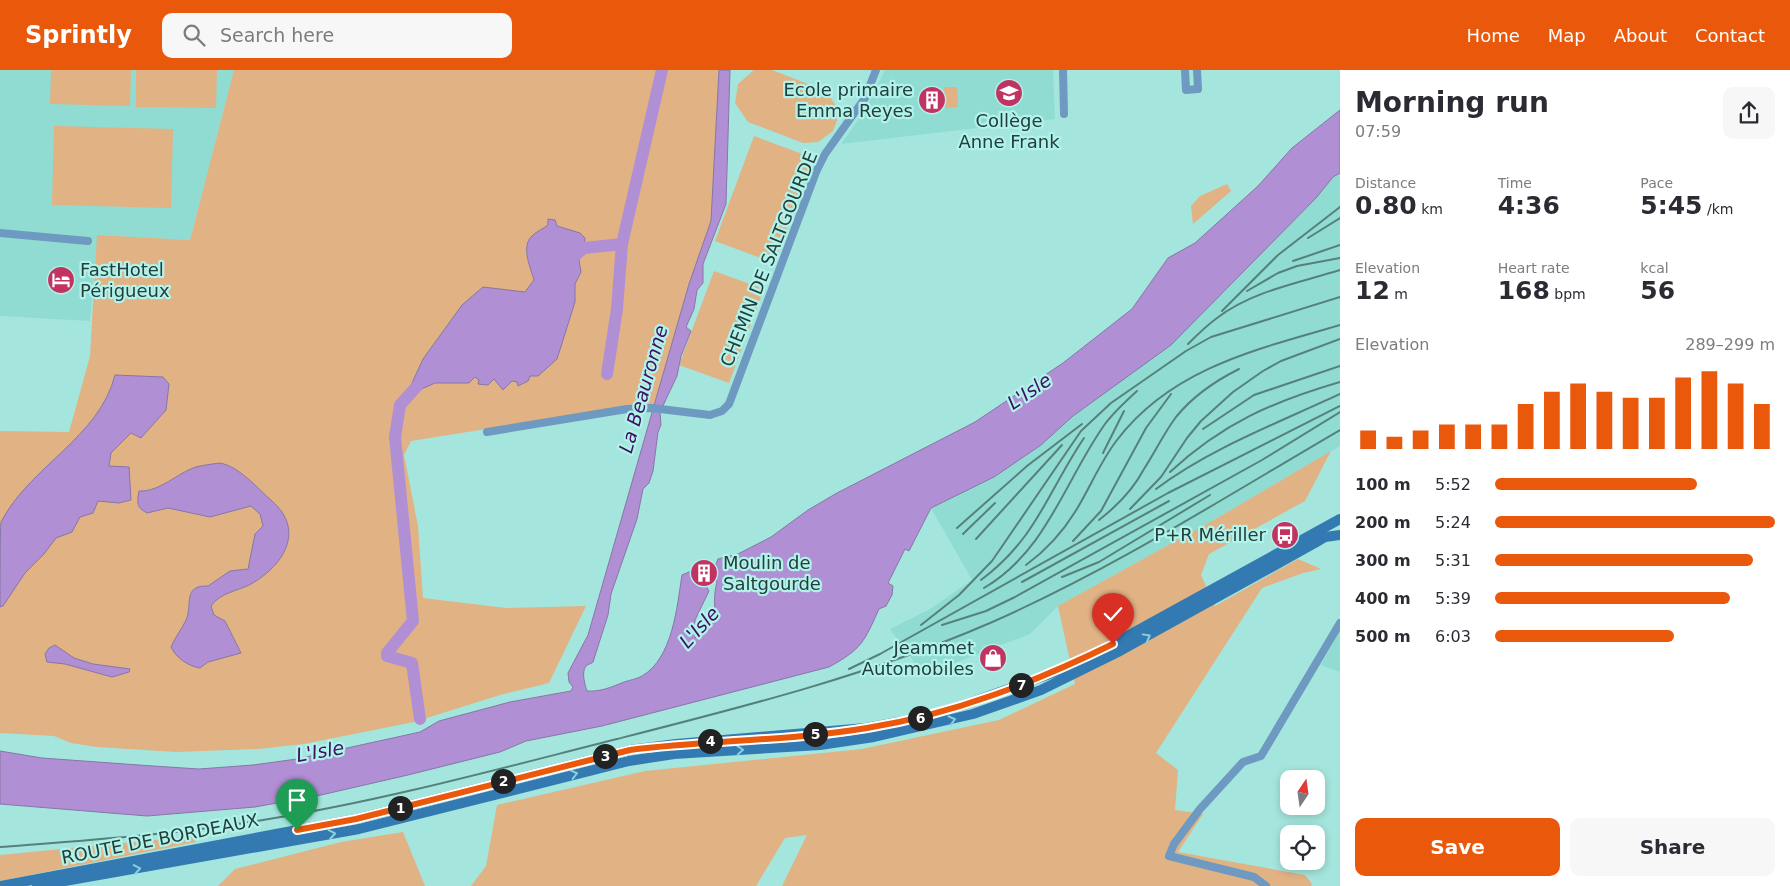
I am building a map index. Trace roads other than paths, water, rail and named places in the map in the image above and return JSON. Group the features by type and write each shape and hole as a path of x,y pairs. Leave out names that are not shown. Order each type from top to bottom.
{"main road":[{"path":"675,749 866,728 928,716 999,694 1058,671 1113,644 1340,519"},
{"path":"675,749 820,745 892,734 973,714 1041,690 1071,676 1148,636 1325,537 1340,536"},
{"name":"ROUTE DE BORDEAUX","path":"0,886 356,819 630,750 675,749"},
{"name":"ROUTE DE BORDEAUX","path":"37,886 359,829 675,749"}],"street":[{"name":"CHEMIN DE SALTGOURDE","path":"487,432 626,409 652,408 710,415 722,411 728,404 816,172 825,154 865,98 876,70"},
{"path":"1063,70 1064,114"},
{"path":"1185,70 1186,90 1198,89 1197,70"},
{"path":"0,233 88,241"},
{"path":"1266,886 1254,877 1169,856 1174,844 1200,809 1237,768 1243,762 1261,756 1340,623"}],"water":[{"name":"L'Isle","path":"719,70 730,70 726,204 703,264 703,283 697,290 694,309 686,327 691,331 681,356 677,376 660,412 661,425 658,432 653,471 649,483 643,489 637,519 611,594 608,615 593,662 587,665 584,672 587,691 606,689 638,678 652,668 661,657 672,630 682,575 696,569 709,591 695,620 695,638 705,630 715,613 717,582 712,574 718,559 738,554 771,537 808,510 837,493 975,422 1063,363 1132,309 1168,258 1195,243 1258,186 1292,148 1340,110 1340,173 1333,177 1316,198 1171,345 1073,416 1041,445 994,477 931,508 909,551 905,549 888,583 893,586 892,595 886,606 879,609 861,644 849,655 829,667 602,726 526,741 500,752 408,775 321,795 255,807 147,816 0,804 0,751 42,758 199,769 253,765 297,759 420,732 439,721 510,702 571,691 573,687 569,682 568,673 588,635 689,284 711,221"},
{"path":"548,219 555,220 557,226 580,233 585,238 584,248 579,260 581,272 575,284 575,302 557,359 538,376 530,376 528,381 518,386 517,382 512,381 503,390 494,379 488,385 478,384 479,380 475,377 469,383 435,383 406,396 423,359 462,305 483,287 525,292 534,280 527,253 528,242 533,235 548,225"},
{"path":"115,375 163,377 169,384 166,410 141,438 131,433 111,453 109,466 129,467 131,500 119,503 98,501 93,513 80,517 72,532 56,538 44,554 25,573 3,606 0,607 1,522 29,484 95,417 107,397"},
{"path":"220,463 241,473 272,501 282,512 288,524 289,536 281,558 273,568 251,584 219,598 211,606 214,615 225,621 241,653 208,662 200,668 183,661 171,647 186,620 191,592 200,587 208,586 230,571 248,569 255,534 263,526 260,514 251,506 210,517 168,508 147,513 139,507 138,499 139,491 154,489 196,467"},
{"path":"55,645 74,658 93,664 130,669 129,672 112,677 65,664 47,662 45,654 49,648"}],"waterway":[{"name":"La Beauronne","path":"572,258 584,248 622,244 662,70"},
{"name":"La Beauronne","path":"607,374 617,309 622,244"},
{"name":"La Beauronne","path":"418,385 400,405 395,437 413,621 387,653 387,656 412,663 420,719"}],"railway":[{"path":"1222,311 1278,255 1340,207"},
{"path":"1308,238 1340,218"},
{"path":"1293,261 1340,245"},
{"path":"1247,291 1278,273 1297,266 1340,258"},
{"path":"1188,344 1205,327 1245,301 1260,294 1340,270"},
{"path":"921,625 959,595 992,561 1081,431 1111,403 1186,351 1211,337 1340,297"},
{"path":"1026,565 1040,554 1065,527 1105,457 1117,440 1139,415 1164,395 1190,378 1218,364 1278,343 1340,325"},
{"path":"1130,509 1161,477 1187,438 1201,421 1233,392 1281,361 1340,339"},
{"path":"1203,429 1254,395 1340,366"},
{"path":"1099,520 1130,491 1167,429 1183,409 1205,390 1239,369"},
{"path":"1170,472 1209,440 1249,416 1270,406 1340,382"},
{"path":"984,588 1006,573 1024,555 1053,513 1105,424 1137,391"},
{"path":"1073,541 1101,511 1146,428 1171,394"},
{"path":"1156,489 1177,474 1222,449 1340,394"},
{"path":"849,669 880,654 1168,493 1340,406"},
{"path":"1103,453 1124,411"},
{"path":"942,625 986,611 1015,597 1262,460 1340,412"},
{"path":"957,528 1027,466 1082,424"},
{"path":"0,847 202,829 357,803 664,727 759,702 852,674 945,642 1036,602 1124,556 1340,430"},
{"path":"981,580 1016,548 1040,514 1084,438"},
{"path":"976,539 1062,445"},
{"path":"1062,577 1099,562 1210,495"},
{"path":"1022,582 1169,501"},
{"path":"963,534 995,503"}],"place":[{"name":"Collège Anne Frank","path":"1009,93"},
{"name":"Ecole primaire Emma Reyes","path":"932,100"},
{"name":"FastHotel Périgueux","path":"61,280"},
{"name":"P+R Mériller","path":"1285,535"},
{"name":"Moulin de Saltgourde","path":"704,573"},
{"name":"Jeammet Automobiles","path":"993,658"}]}
